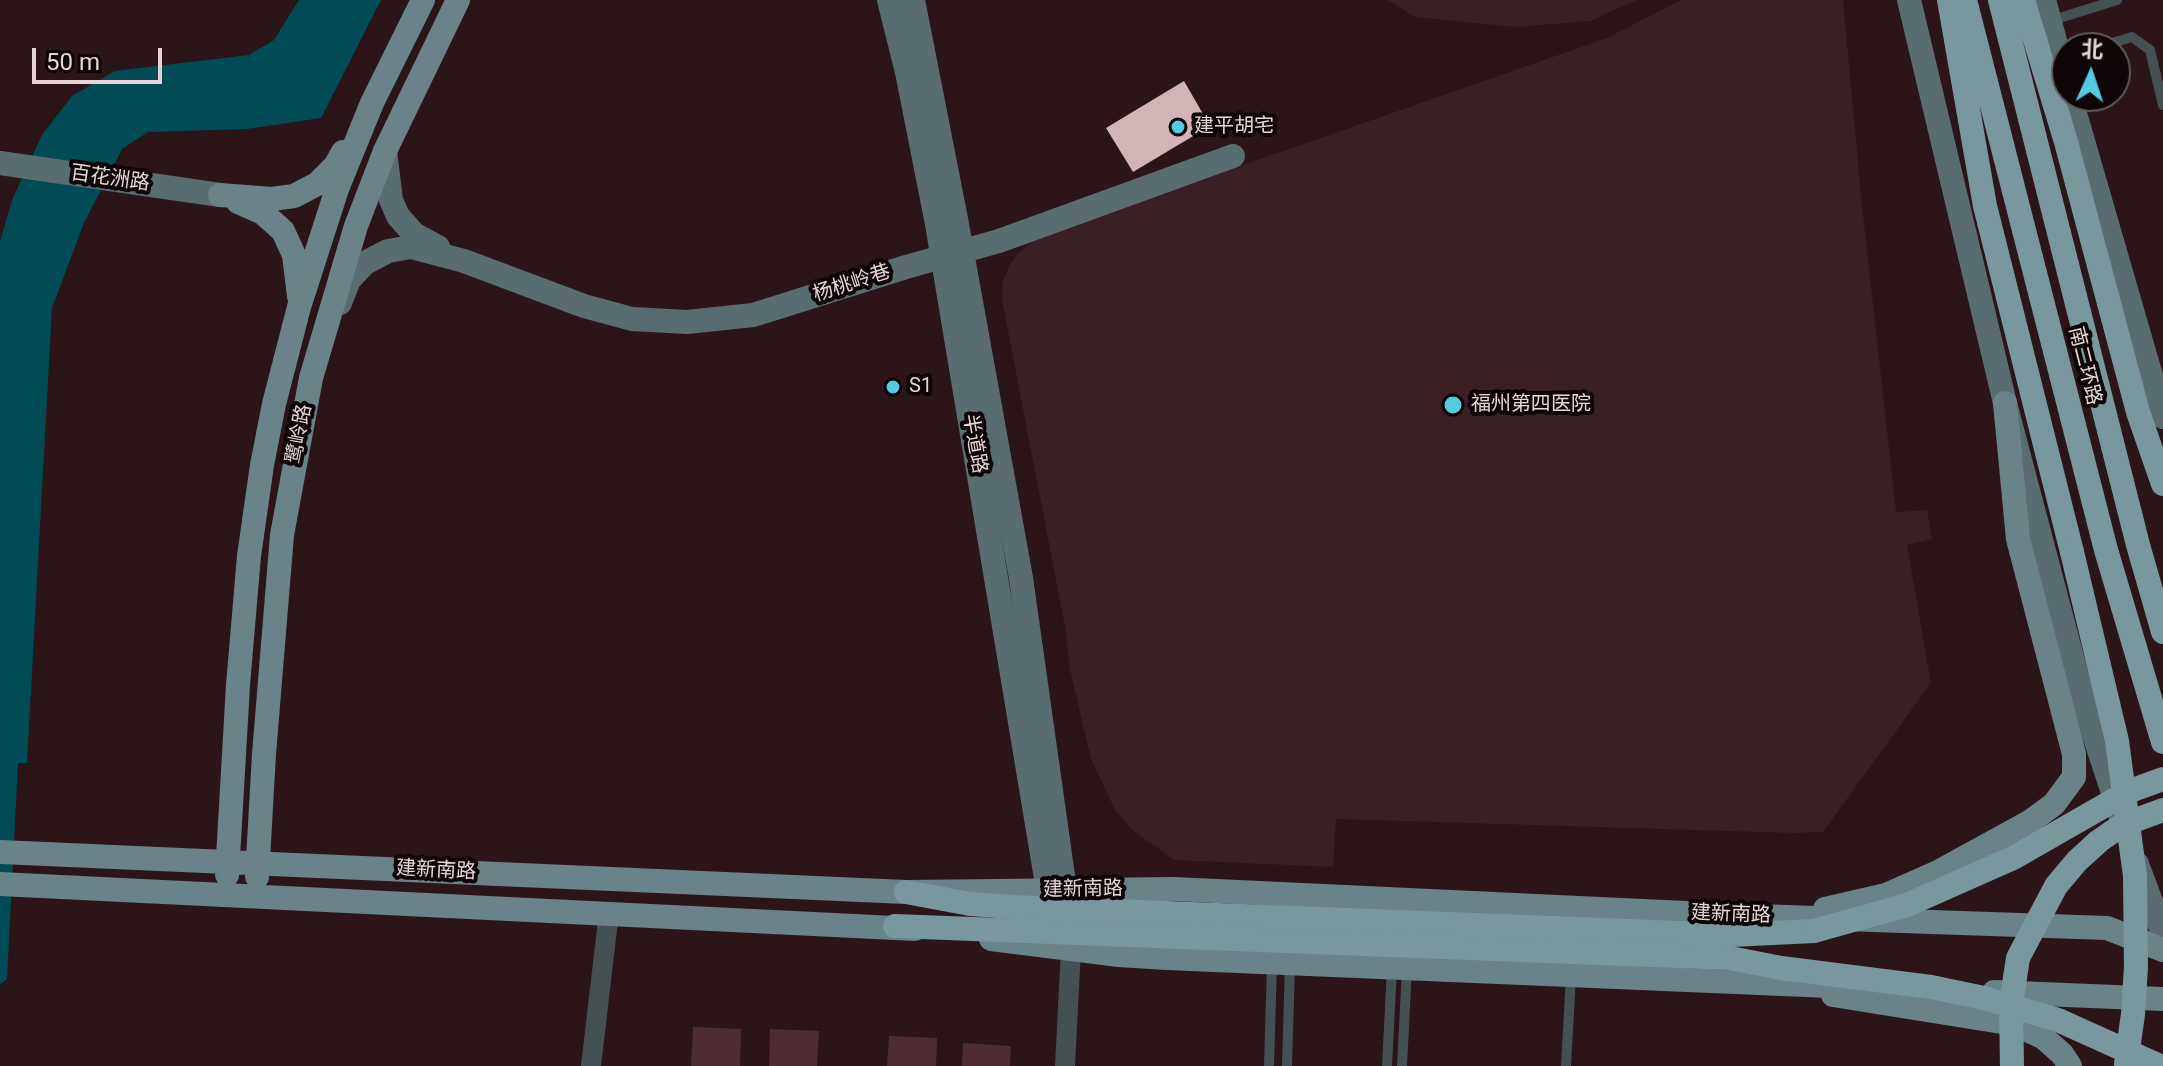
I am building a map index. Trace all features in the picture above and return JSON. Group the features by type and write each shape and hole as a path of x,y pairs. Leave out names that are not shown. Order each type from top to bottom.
{"highway":[{"path":"1949,0 1985,206 2117,741 2135,876 2136,967 2126,1066"},
{"name":"南二环路","path":"1965,0 2106,550 2163,742"},
{"name":"南二环路","path":"2000,0 2138,545 2163,632"},
{"path":"2023,0 2086,216 2138,412 2163,484"},
{"path":"906,892 970,904 1011,907 1716,935 1814,931 1907,905 2013,858 2130,791 2163,779"},
{"path":"2012,1066 2011,1004 2018,958 2056,886 2099,841 2122,825 2163,810"},
{"path":"895,926 1730,958 1781,968 1918,985 1984,998 2058,1020 2162,1066"}],"main road":[{"name":"鹭岭路","path":"226,894 238,685 253,526 274,404 299,307 337,189 372,103 423,0"},
{"name":"鹭岭路","path":"256,896 282,535 311,378 342,269 385,151 458,0"},
{"name":"半道路","path":"889,0 952,255 1021,578 1057,890"},
{"name":"半道路","path":"913,0 952,255"},
{"path":"1909,0 2005,403 2087,714 2163,934"},
{"path":"2046,11 2054,32"},
{"path":"220,195 280,198 308,190 335,166 360,112 372,103"},
{"path":"2075,112 2163,417"},
{"path":"385,151 391,200 398,216 414,234 464,261"},
{"name":"杨桃岭巷","path":"464,261 609,314 632,319 687,322 753,315 999,241 1233,156"},
{"name":"百花洲路","path":"11,164 220,195"},
{"path":"220,195 255,208 273,219 283,231 296,265 299,307"},
{"path":"311,378 328,342 349,280 365,263 388,251 411,247 464,261"},
{"path":"1728,915 1823,909 1886,895 1938,872 2031,821 2054,804 2074,777 2074,754 2018,539 2005,403"},
{"name":"建新南路","path":"8,852 906,892 1174,889 1728,915 2107,928 2163,950"},
{"name":"建新南路","path":"7,884 895,926 1167,958 2163,999"},
{"path":"1752,982 2014,1024 2044,1038 2070,1066"}],"street":[{"path":"591,1066 609,912"},
{"path":"1065,1066 1071,949"}],"lane":[{"path":"2046,11 2117,0"},
{"path":"2131,37 2150,50 2163,105"},
{"path":"1269,1066 1281,962"},
{"path":"1281,962 1287,1066"},
{"path":"1387,1066 1399,968"},
{"path":"1399,968 1402,1066"},
{"path":"1566,1066 1571,974"}],"shaded area":[{"path":"1388,0 1637,0 1590,21 1516,27 1415,17"},
{"name":"福州第四医院","path":"1681,0 1843,0 1896,512 1927,510 1932,539 1907,545 1931,683 1823,832 1336,819 1333,867 1174,860 1131,829 1115,810 1091,759 1070,670 1065,627 1002,300 1003,281 1009,266 1018,253 1040,236 1607,38"},
{"path":"693,1027 741,1029 740,1066 691,1066"},
{"path":"770,1029 819,1031 817,1066 769,1066"},
{"path":"889,1036 937,1038 936,1066 887,1066"},
{"path":"963,1043 1011,1046 1010,1066 962,1066"}],"water":[{"path":"299,0 381,0 321,118 247,129 148,132 122,149 84,223 52,308 27,763 18,763 7,979 0,985 0,242 12,200 42,135 72,96 115,71 249,55 274,40"}],"building":[{"name":"建平胡宅","path":"1184,81 1210,126 1133,172 1106,128"}],"place":[{"name":"建平胡宅","path":"1178,127"},
{"name":"S1","path":"893,387"},
{"name":"福州第四医院","path":"1453,405"}]}
